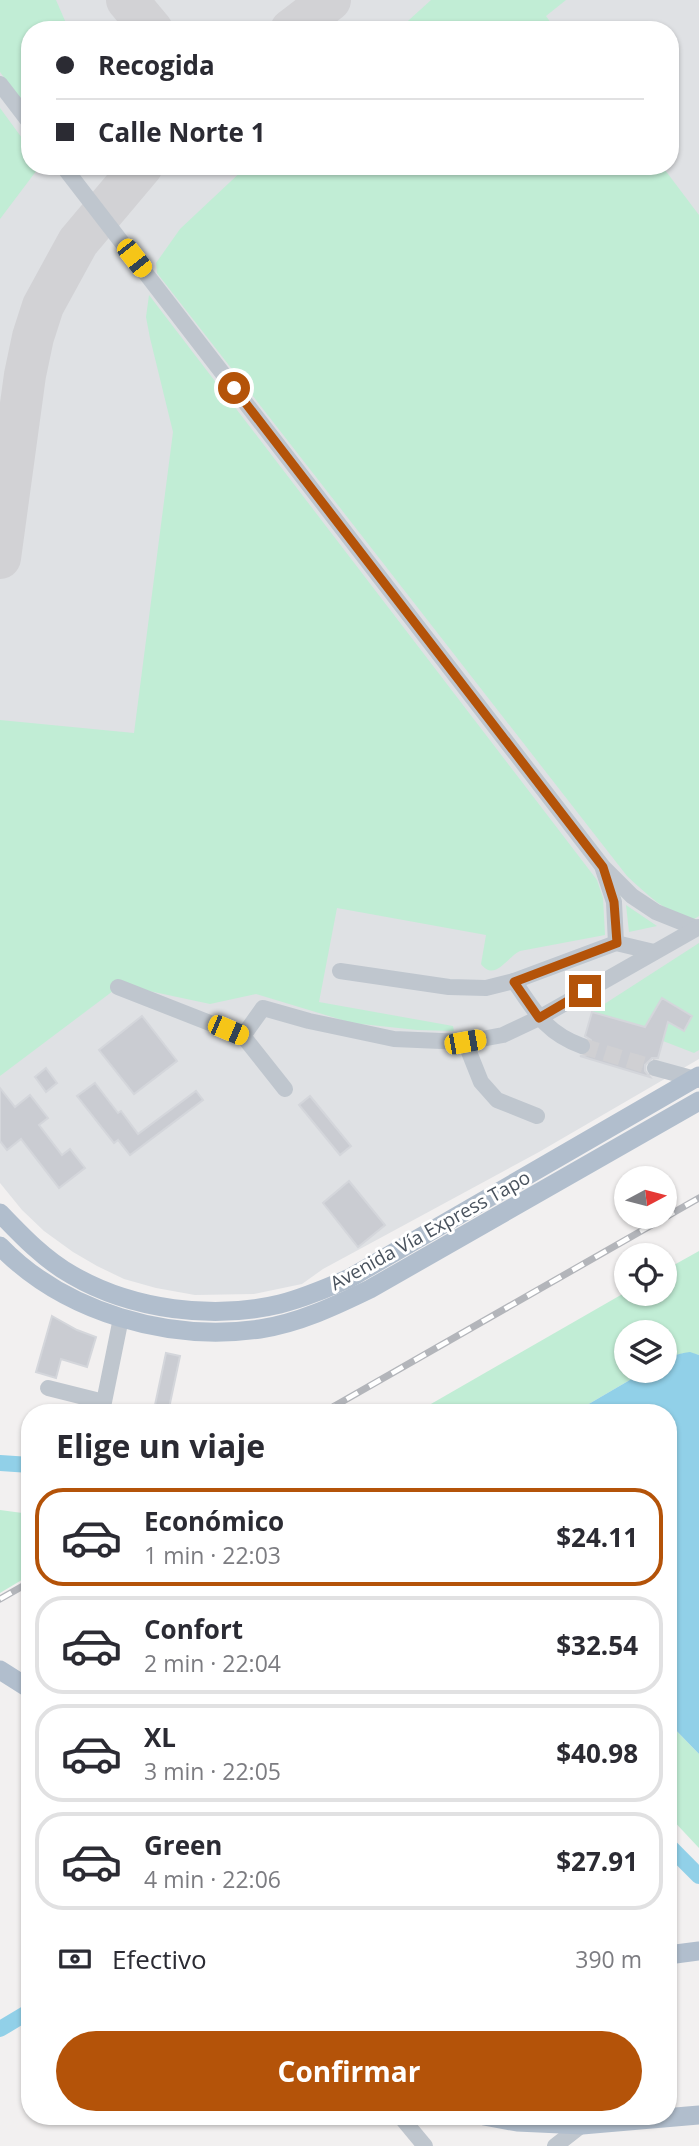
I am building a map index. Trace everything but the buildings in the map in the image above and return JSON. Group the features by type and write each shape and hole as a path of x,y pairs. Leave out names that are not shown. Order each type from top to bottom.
{"main road":[{"name":"Avenida Vía Express Tapo","path":"0,1213 45,1256 70,1274 101,1290 135,1301 185,1309 244,1310 279,1304 317,1293 350,1278 698,1078"},
{"name":"Avenida Vía Express Tapo","path":"0,1246 37,1278 66,1296 101,1312 152,1325 195,1331 261,1329 296,1320 370,1289 699,1101"},
{"path":"0,1670 21,1683"},
{"path":"677,1954 699,1951"},
{"path":"677,2117 699,2115"}],"street":[{"path":"0,84 21,111"},
{"path":"70,175 603,867 632,896 656,912 698,928"},
{"path":"603,867 614,902 617,943"},
{"path":"243,1036 263,1008 394,1039 465,1042 503,1035 539,1018 698,928"},
{"path":"340,971 449,987 486,988 514,982 617,943 654,952"},
{"path":"514,982 539,1018 563,1039 582,1046"},
{"path":"118,987 243,1036 285,1089"},
{"path":"465,1042 481,1082 497,1100 537,1116"},
{"path":"655,1068 698,1078"},
{"path":"48,1388 104,1402 121,1318"},
{"path":"408,2125 425,2146"},
{"path":"555,2146 582,2125"}],"shaded area":[{"path":"0,0 699,0 699,1059 539,1152 323,1269 302,1284 254,1294 195,1295 156,1288 124,1279 97,1266 44,1231 0,1183"}],"green space":[{"path":"0,0 56,0 65,21 21,21 21,100 0,72"},
{"path":"431,0 566,0 546,16 550,21 408,21"},
{"path":"0,108 21,137 21,175 33,175 0,219"},
{"path":"237,175 669,175 699,215 699,916 691,921 665,908 627,876 157,273 156,263 180,229"},
{"path":"149,295 597,880 603,898 605,935 520,951 491,971 481,964 486,935 337,908 319,1002 453,1026 454,1031 352,1023 256,994 210,1004 121,985 0,1076 0,720 134,733 173,432 146,317"},
{"path":"626,905 657,926 629,932"},
{"path":"699,943 699,1050 694,1053 663,1041 665,1033 592,1012"},
{"path":"699,1251 699,1355 690,1353 677,1355 677,1320 614,1320 614,1383 625,1383 589,1404 431,1404 614,1299 614,1306 677,1306 677,1263"},
{"path":"0,1510 21,1513 21,1580 0,1593"},
{"path":"677,1731 699,1754 699,1848 677,1825"}],"water":[{"path":"690,1352 699,1355 699,1754 677,1731 677,1404 589,1404 625,1383 677,1383 677,1354"}],"waterway":[{"path":"0,1463 21,1464"},
{"path":"677,1854 699,1876"},
{"path":"0,2029 21,2016"}],"taxiway":[{"path":"127,0 144,21"},
{"path":"303,21 330,0"},
{"path":"0,558 25,375 43,306 78,242 134,175"}],"tunnel":[{"path":"582,1046 655,1068"}],"railway":[{"path":"338,1404 699,1198"},
{"path":"0,1599 21,1587"}],"route":[{"path":"234,388 603,867 614,902 617,943 514,982 539,1018 585,991"}]}
